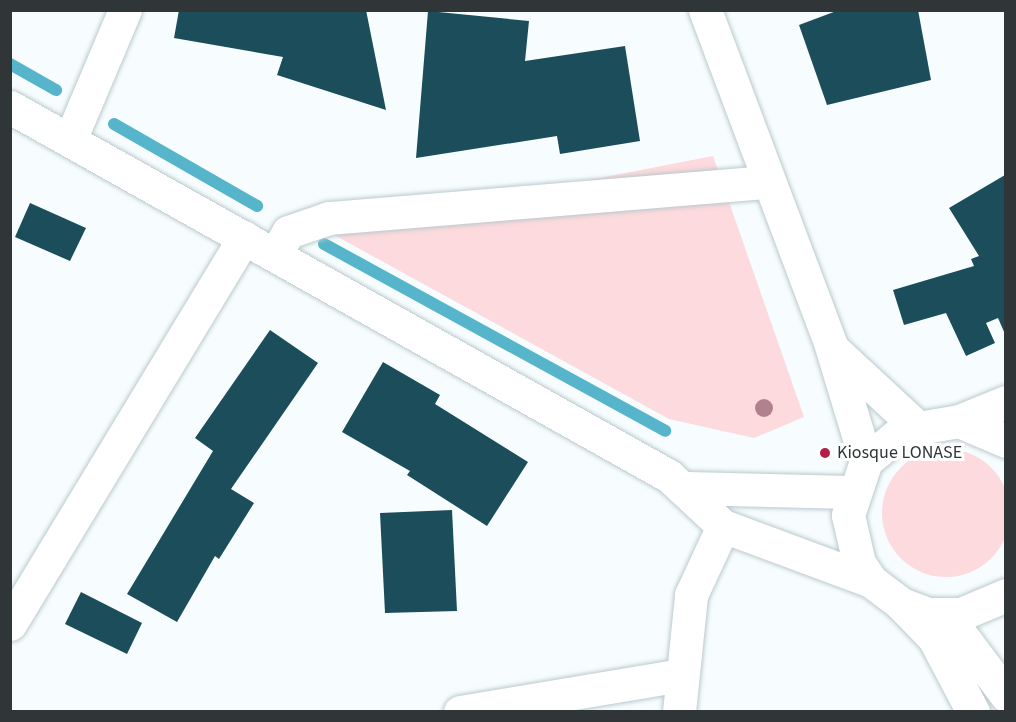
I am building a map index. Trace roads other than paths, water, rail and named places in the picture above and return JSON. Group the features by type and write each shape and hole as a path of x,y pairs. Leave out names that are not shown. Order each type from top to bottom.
{"street":[{"path":"70,140 125,10"},
{"path":"705,10 767,182 831,346 866,461"},
{"path":"10,106 276,253 685,488 723,526 871,580 901,604 934,638 973,711"},
{"path":"276,253 288,232 329,218 767,182"},
{"path":"10,624 244,237"},
{"path":"831,346 915,425"},
{"path":"871,580 850,537 852,492 866,461 886,440 915,425 959,421 1005,402"},
{"path":"959,421 1005,441"},
{"path":"685,488 852,492"},
{"path":"678,711 680,675 691,595 723,526"},
{"path":"901,604 946,615 979,610 1005,595"},
{"path":"946,615 1005,695"},
{"path":"460,711 680,675"}],"waterway":[{"path":"10,64 56,90"},
{"path":"114,124 257,206"},
{"path":"324,244 665,431"}],"place":[{"name":"Kiosque LONASE","path":"825,453"}]}
